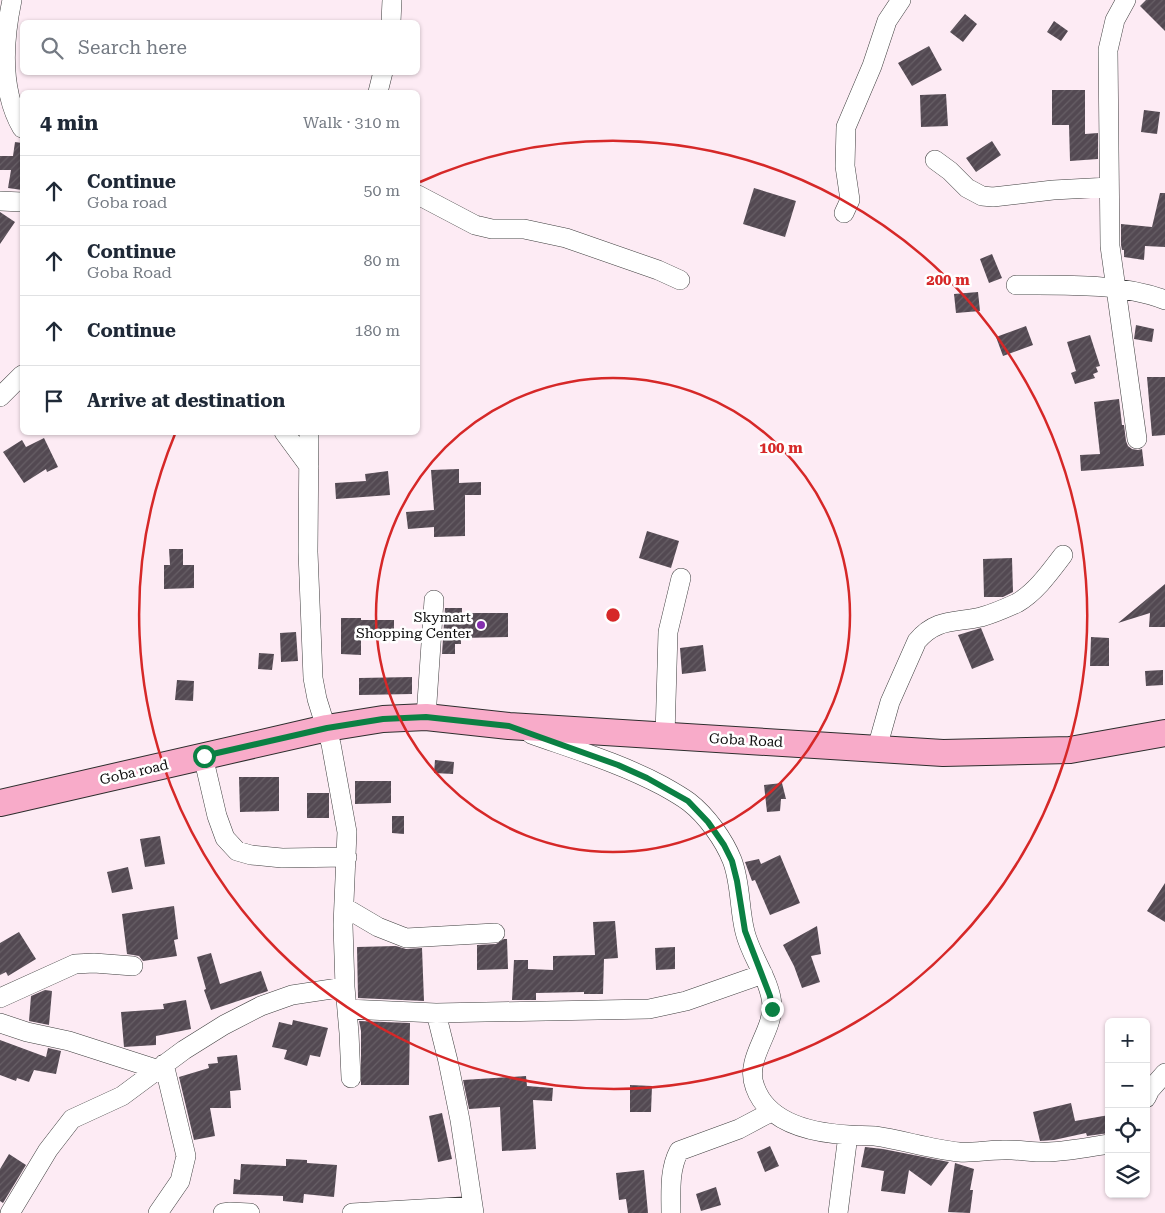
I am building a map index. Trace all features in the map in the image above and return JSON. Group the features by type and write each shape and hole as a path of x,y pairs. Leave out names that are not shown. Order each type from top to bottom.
{"main road":[{"name":"Goba Road","path":"327,728 383,719 426,717 509,726 943,753 1070,750 1165,733"},
{"name":"Goba road","path":"0,803 327,728"}],"street":[{"path":"12,0 6,28 3,66 4,83 10,105 20,125"},
{"path":"391,20 392,0"},
{"path":"844,213 850,200 845,166 846,127 872,66 887,21 900,0"},
{"path":"1126,0 1115,20 1108,50 1110,246 1137,439"},
{"path":"378,90 382,75"},
{"path":"935,160 950,171 967,188 982,196 993,197 1053,190 1109,187"},
{"path":"420,196 475,225 492,229 534,231 566,238 658,270 680,280"},
{"path":"0,200 20,202"},
{"path":"1016,285 1058,285 1115,289 1151,295 1165,300"},
{"path":"0,397 20,378"},
{"path":"286,435 310,466"},
{"path":"309,435 308,552 312,662 317,699 327,728 346,823 344,987 351,1078"},
{"path":"878,748 890,702 917,640 938,624 981,616 1017,603 1034,590 1062,555"},
{"path":"665,736 668,632 681,578"},
{"path":"426,717 434,600"},
{"path":"509,726 640,774 688,801 708,822 724,845 732,861 749,945 763,974 771,1000 770,1021 755,1059 753,1081 755,1088 771,1112 785,1121 804,1128 827,1133 874,1136 967,1153 1003,1150 1049,1152 1105,1145"},
{"path":"204,756 217,816 225,838 237,851 250,855 282,858 347,857"},
{"path":"344,907 378,927 406,938 495,933"},
{"path":"0,998 75,964 94,963 133,966"},
{"path":"347,1010 436,1013 649,1010 686,1001 763,974"},
{"path":"10,1213 48,1150 72,1120 122,1096 160,1067 224,1025 278,999 344,987"},
{"path":"352,1213 473,1210 460,1120 436,1013"},
{"path":"0,1023 27,1032 69,1041 160,1067"},
{"path":"158,1213 180,1181 186,1156 160,1067"},
{"path":"1150,1090 1165,1072"},
{"path":"671,1213 673,1163 678,1151 739,1129 771,1112"},
{"path":"838,1213 848,1135"},
{"path":"223,1213 250,1213"}],"building":[{"path":"1146,0 1165,0 1165,31 1140,6"},
{"path":"965,14 977,24 963,42 950,32"},
{"path":"1054,21 1068,31 1061,41 1047,32"},
{"path":"929,46 942,70 912,86 898,63"},
{"path":"1052,90 1085,90 1085,134 1098,133 1098,159 1070,161 1069,125 1052,125"},
{"path":"946,94 948,126 921,127 920,95"},
{"path":"1144,110 1160,112 1157,134 1141,132"},
{"path":"992,141 1001,155 976,172 966,158"},
{"path":"15,142 20,143 20,190 8,188 11,170 0,170 0,156 13,156"},
{"path":"754,188 796,201 785,237 743,224"},
{"path":"1160,193 1165,193 1165,247 1145,246 1144,260 1124,257 1124,250 1122,250 1121,245 1121,224 1152,227"},
{"path":"0,212 15,222 0,244"},
{"path":"992,254 1002,278 989,283 980,259"},
{"path":"978,292 980,311 956,313 954,294"},
{"path":"1136,325 1154,329 1152,342 1134,339"},
{"path":"1026,326 1033,345 1003,356 996,337"},
{"path":"1090,335 1100,366 1096,367 1098,372 1093,374 1095,378 1075,384 1071,373 1076,371 1067,342"},
{"path":"1147,377 1165,377 1165,435 1152,436"},
{"path":"1119,399 1126,441 1132,449 1142,449 1144,466 1081,471 1080,455 1100,454 1094,402"},
{"path":"44,438 58,467 47,472 46,469 24,483 3,452 22,440 26,447"},
{"path":"459,469 459,483 481,482 481,495 465,495 465,536 434,537 434,527 408,529 406,512 434,510 431,470"},
{"path":"388,471 390,495 336,499 335,483 366,481 365,474"},
{"path":"647,531 679,541 671,568 639,558"},
{"path":"169,549 183,549 183,565 194,565 194,588 164,589 164,565 170,565"},
{"path":"1012,558 1013,592 1003,597 984,597 983,559"},
{"path":"1165,584 1165,627 1149,627 1150,613 1118,623"},
{"path":"445,608 462,608 462,613 508,613 508,637 461,638 461,644 455,644 455,654 442,654"},
{"path":"341,618 394,620 394,633 361,633 361,655 341,654"},
{"path":"981,628 994,660 972,669 958,635"},
{"path":"296,632 298,661 281,662 280,633"},
{"path":"1091,637 1109,638 1109,666 1090,666"},
{"path":"703,645 706,671 682,674 680,648"},
{"path":"259,653 274,654 272,670 258,669"},
{"path":"1163,670 1163,685 1146,686 1145,671"},
{"path":"412,677 412,694 359,695 359,678"},
{"path":"177,680 194,681 193,701 175,700"},
{"path":"435,760 454,762 453,774 434,773"},
{"path":"239,777 279,777 279,811 240,812"},
{"path":"355,781 391,781 391,803 355,804"},
{"path":"782,783 786,799 781,799 780,811 767,812 764,785"},
{"path":"307,793 329,793 329,818 307,818"},
{"path":"392,816 404,816 404,834 392,833"},
{"path":"160,836 165,864 145,867 140,839"},
{"path":"780,855 800,903 770,915 755,880 752,881 745,862 759,859 761,864"},
{"path":"128,867 133,889 112,893 107,872"},
{"path":"1165,883 1165,922 1147,911"},
{"path":"174,906 178,939 174,940 177,956 143,961 139,956 127,954 122,914"},
{"path":"615,921 618,958 604,959 603,994 584,994 584,992 536,993 536,1000 512,1000 514,960 528,960 528,969 553,970 553,956 595,955 593,922"},
{"path":"817,926 821,954 811,956 820,982 802,988 794,966 783,945"},
{"path":"19,932 36,959 8,976 6,972 0,975 0,943"},
{"path":"507,939 508,969 477,970 477,945 496,944"},
{"path":"396,946 406,949 422,948 424,1001 358,998 357,947"},
{"path":"675,947 675,969 656,970 655,948"},
{"path":"211,953 220,984 261,971 268,991 211,1010 204,990 206,989 197,957"},
{"path":"45,990 52,991 49,1025 29,1021 31,996"},
{"path":"186,1000 191,1029 156,1036 156,1045 124,1047 121,1012 164,1009 163,1004"},
{"path":"293,1020 328,1028 320,1057 310,1055 307,1066 284,1059 287,1050 272,1047 279,1022 292,1025"},
{"path":"359,1021 410,1023 409,1085 361,1085 361,1031"},
{"path":"0,1040 46,1057 48,1048 61,1051 56,1074 34,1070 29,1082 17,1078 16,1081 0,1075"},
{"path":"237,1055 241,1090 230,1091 231,1108 210,1108 215,1136 194,1140 179,1077 209,1068 208,1064 218,1063 217,1057"},
{"path":"526,1076 527,1086 553,1088 552,1101 533,1100 536,1149 502,1151 500,1107 469,1109 463,1080"},
{"path":"630,1085 652,1086 651,1112 630,1112"},
{"path":"1071,1103 1075,1121 1105,1116 1105,1134 1087,1136 1086,1133 1040,1141 1033,1112"},
{"path":"442,1113 452,1159 438,1162 429,1116"},
{"path":"770,1146 779,1166 765,1172 757,1152"},
{"path":"865,1147 949,1162 931,1186 909,1170 905,1194 881,1191 884,1171 861,1167"},
{"path":"9,1154 26,1165 3,1203 0,1201 0,1169"},
{"path":"286,1159 307,1160 307,1163 337,1165 334,1197 304,1194 303,1203 283,1201 283,1196 233,1194 234,1179 240,1180 241,1164 286,1166"},
{"path":"955,1163 974,1169 970,1190 973,1190 970,1213 948,1212"},
{"path":"644,1170 648,1213 628,1213 626,1199 619,1200 616,1173"},
{"path":"716,1187 721,1205 701,1211 696,1194"}],"place":[{"name":"Skymart Shopping Center","path":"481,625"}],"route":[{"path":"204,756 327,728 383,719 426,717 509,726 618,765 647,778 688,801 708,822 724,845 732,861 749,945 763,974 772,1009"}]}
